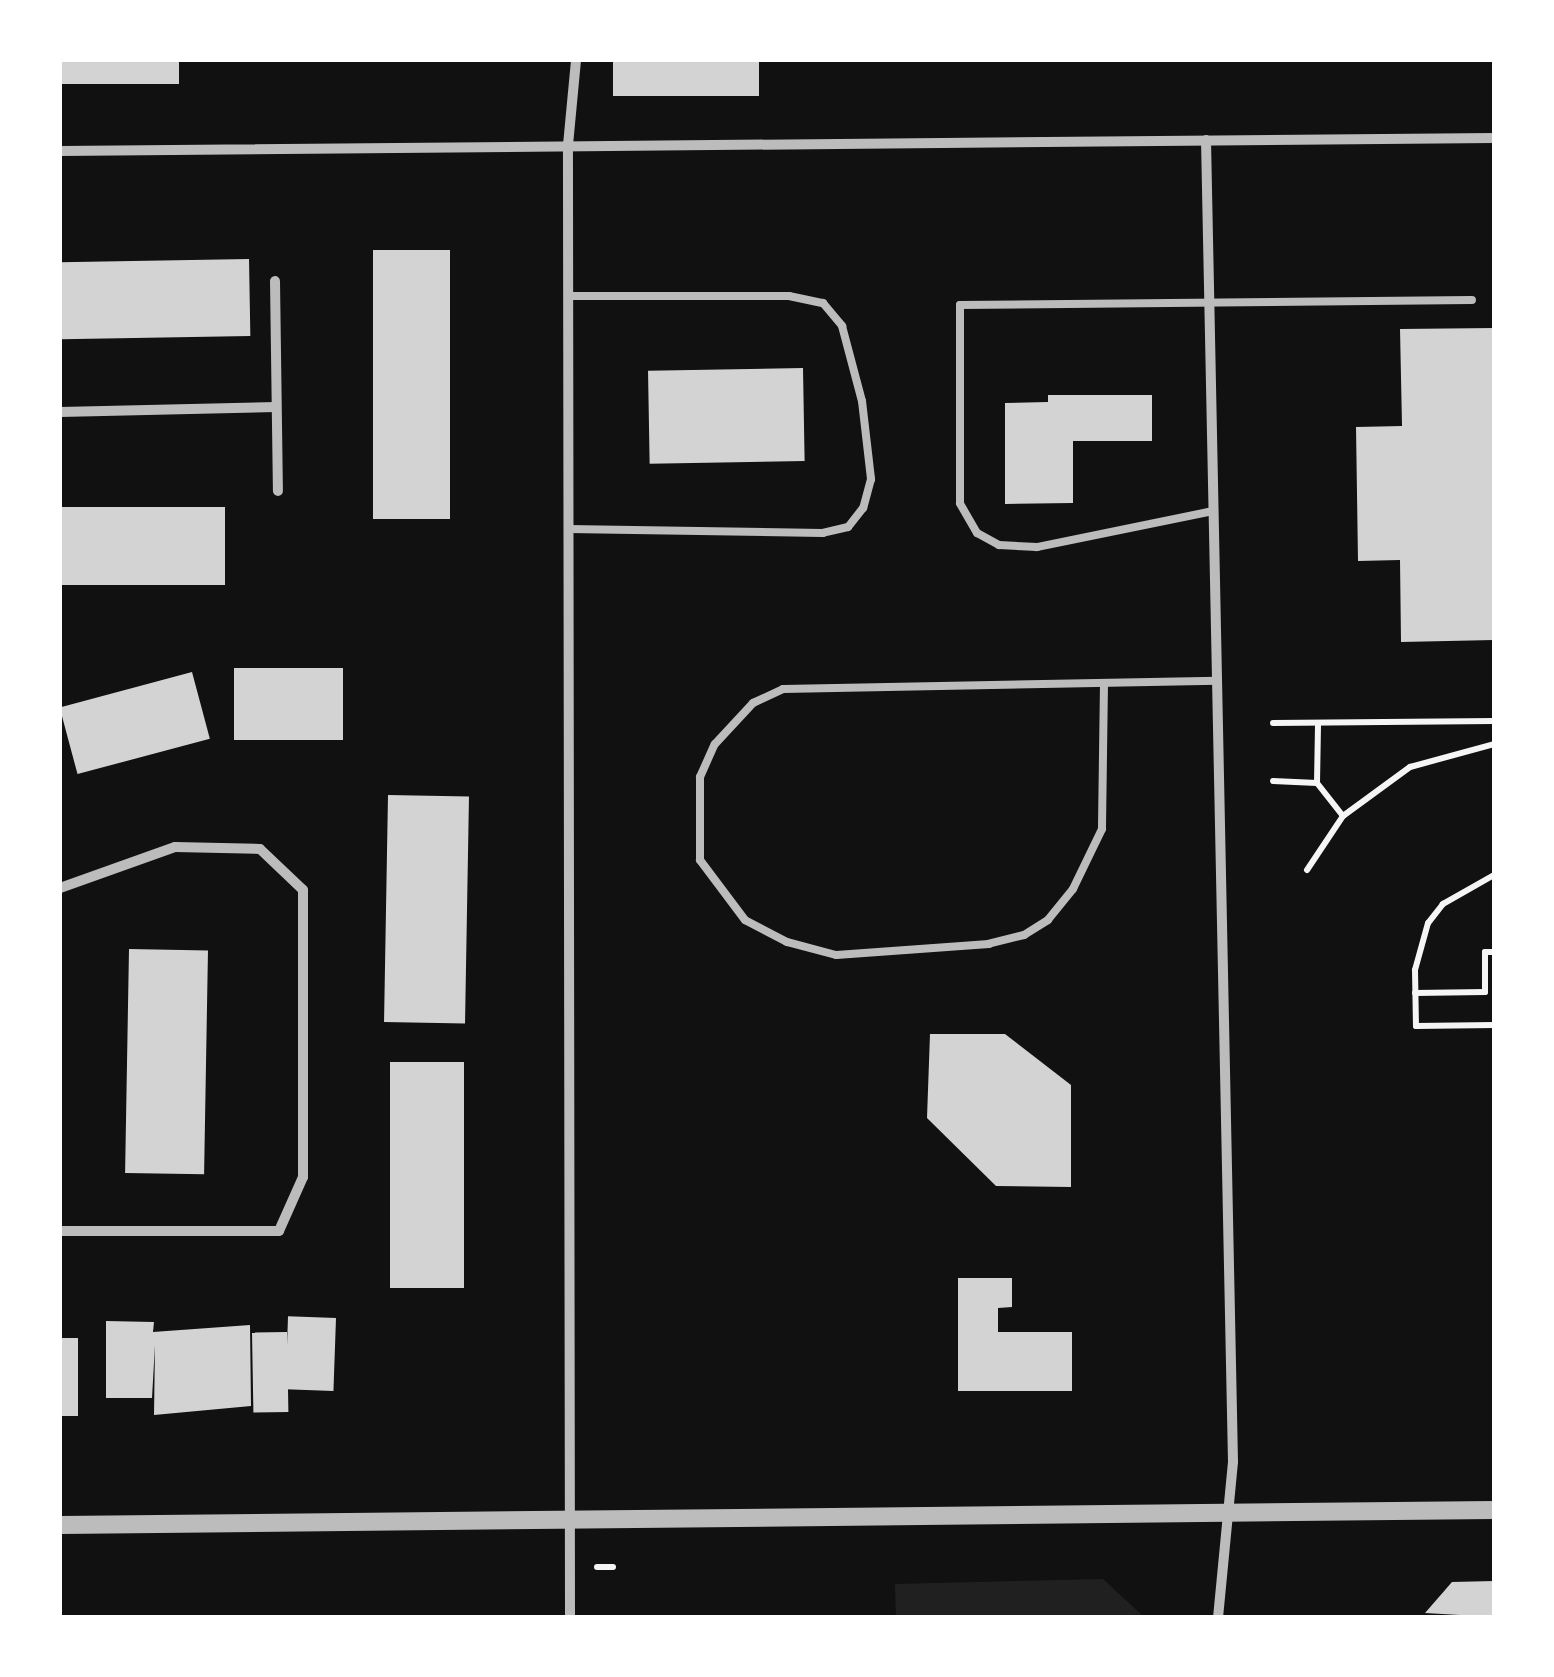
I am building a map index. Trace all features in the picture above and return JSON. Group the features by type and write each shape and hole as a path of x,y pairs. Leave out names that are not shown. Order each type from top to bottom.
{"street":[{"path":"570,1617 568,145 576,60"},
{"path":"60,151 1494,138"},
{"path":"1206,140 1234,1462 1218,1617"},
{"path":"275,281 278,491"},
{"path":"60,412 276,406"},
{"path":"60,888 175,846 260,850 303,890 303,1177 279,1231 60,1231"},
{"path":"60,1526 570,1517 1494,1510"}],"lane":[{"path":"568,296 789,296 823,303 842,326 862,402 871,479 863,508 848,527 823,533 568,528"},
{"path":"1213,511 1056,543 999,545 978,533 960,504 960,305 1472,300"},
{"path":"1104,683 1102,828 1073,889 1048,920 1024,935 836,955 787,942 745,920 700,860 700,777 715,744 753,703 782,688 1217,681"}],"path":[{"path":"1272,723 1494,721"},
{"path":"1318,722 1317,783 1343,816"},
{"path":"1307,870 1343,816 1410,767 1494,744"},
{"path":"1273,782 1317,783"},
{"path":"1494,874 1461,888 1428,923 1419,946 1416,1026 1494,1025"},
{"path":"1416,993 1485,992 1485,952 1494,952"},
{"path":"597,1567 613,1567"}],"shaded area":[{"path":"1103,1579 1144,1617 896,1617 895,1584"}],"building":[{"path":"60,60 179,60 179,84 60,84"},
{"path":"613,60 759,60 759,96 613,96"},
{"path":"373,250 450,250 450,519 373,519"},
{"path":"249,259 250,336 61,339 60,262"},
{"path":"1494,328 1494,640 1401,642 1400,560 1358,561 1356,427 1402,426 1400,329"},
{"path":"803,368 805,461 650,464 648,371"},
{"path":"1048,395 1152,395 1152,441 1073,441 1073,503 1005,504 1005,403 1048,402"},
{"path":"60,507 225,507 225,585 60,585"},
{"path":"234,668 343,668 343,740 234,740"},
{"path":"192,672 210,739 78,774 60,707"},
{"path":"388,795 469,796 465,1023 384,1022"},
{"path":"129,949 208,950 204,1174 125,1173"},
{"path":"930,1034 1005,1034 1071,1085 1071,1187 996,1186 927,1118"},
{"path":"390,1062 464,1062 464,1288 390,1288"},
{"path":"958,1278 1012,1278 1012,1307 998,1308 998,1332 1072,1332 1072,1391 958,1391"},
{"path":"288,1316 336,1318 333,1391 285,1389"},
{"path":"106,1321 154,1322 153,1332 250,1325 251,1406 154,1415 155,1345 152,1398 106,1398"},
{"path":"287,1332 288,1412 253,1413 252,1333"},
{"path":"60,1338 78,1338 78,1416 60,1416"},
{"path":"1494,1581 1494,1617 1425,1613 1452,1582"}]}
